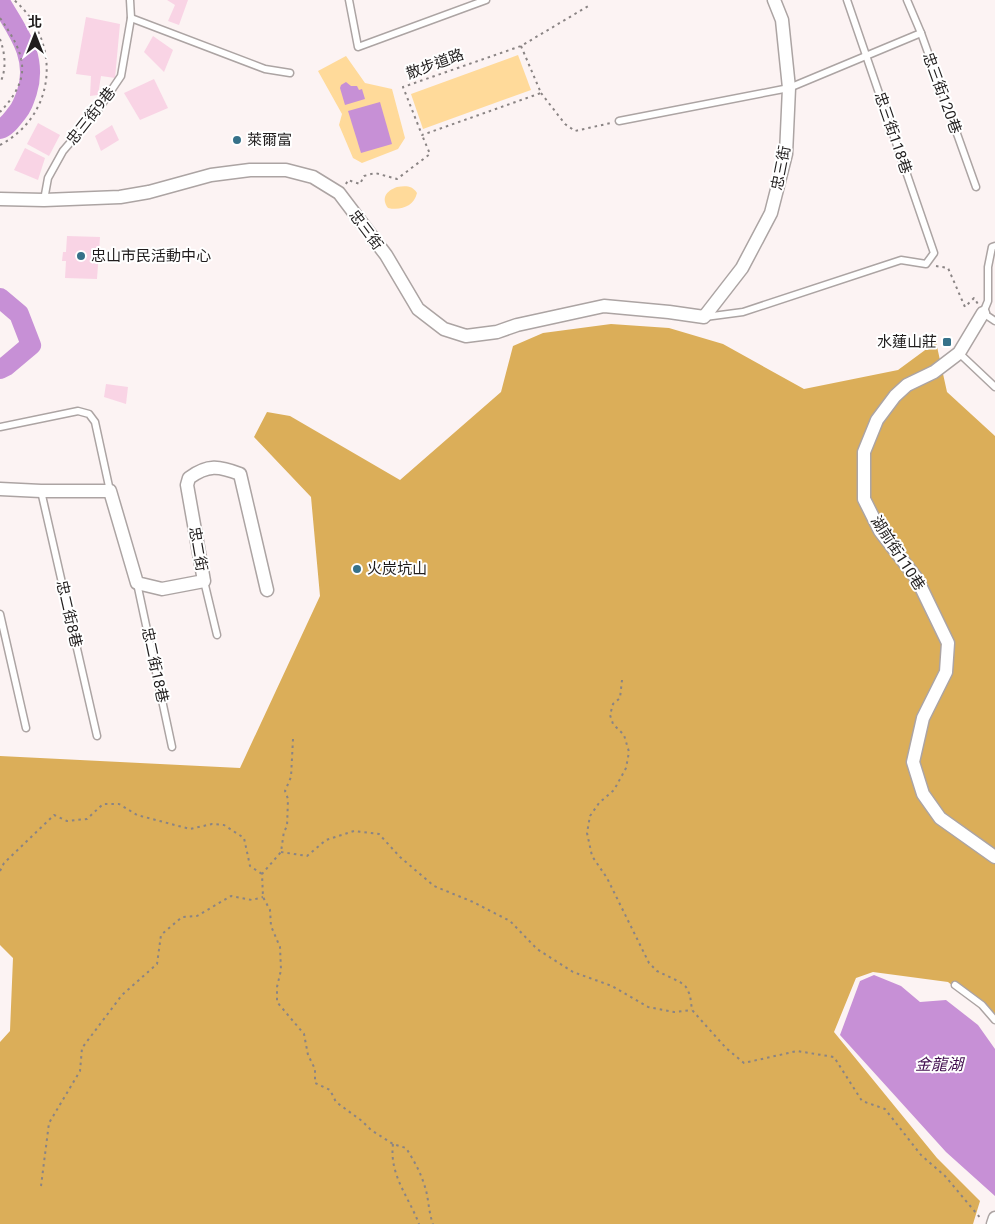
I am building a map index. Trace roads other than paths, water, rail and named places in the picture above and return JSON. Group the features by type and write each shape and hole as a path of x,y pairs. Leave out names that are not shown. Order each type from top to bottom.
{"street":[{"name":"忠三街","path":"0,199 44,200 120,197 149,192 211,174 250,170 286,170 324,183 339,193 386,255 418,309 444,329 466,336 497,332 517,325 604,306 704,317 742,268 771,213 786,154 789,88 782,20 774,0"},
{"name":"湖前街110巷","path":"983,313 959,353 934,372 907,385 895,396 877,420 864,452 864,499 880,531 917,579 948,643 946,672 923,718 913,762 923,794 940,818 995,857"},
{"name":"忠二街","path":"137,583 162,589 204,581 187,486 189,478 196,473 208,468 223,467 240,474 267,590"},
{"path":"0,489 110,491 137,583"},
{"path":"993,1224 995,1219"}],"lane":[{"name":"忠三街9巷","path":"44,200 48,178 63,151 98,110 121,76 131,18 130,0"},
{"path":"349,0 358,47 486,0"},
{"name":"忠三街118巷","path":"847,0 934,253 926,264"},
{"name":"忠三街120巷","path":"907,0 921,33 976,187"},
{"path":"131,18 265,69 290,73"},
{"path":"619,121 789,88 921,33"},
{"path":"995,246 992,247 988,267 988,301 983,313 995,321"},
{"name":"忠三街","path":"704,317 743,312 900,260 926,264"},
{"path":"959,353 995,387"},
{"path":"0,427 78,411 89,414 95,422 110,491"},
{"name":"忠二街8巷","path":"41,491 97,736"},
{"path":"204,581 217,635"},
{"name":"忠二街18巷","path":"137,583 172,747"},
{"path":"0,614 26,728"},
{"path":"955,986 982,1005 995,1020"}],"water":[{"path":"346,82 351,86 357,86 359,90 362,89 365,99 345,105 340,88"},
{"path":"380,102 392,144 361,153 348,111"},
{"name":"金龍湖","path":"874,975 901,986 920,1002 946,1000 978,1025 995,1049 995,1196 946,1152 840,1035 860,981"}],"waterway":[{"path":"0,2 19,34 28,56 30,67 30,79 22,106 9,122 0,129"},
{"path":"0,298 19,314 31,345 0,369"}],"place":[{"name":"萊爾富","path":"237,140"},
{"name":"忠山市民活動中心","path":"81,256"},
{"name":"水蓮山莊","path":"947,342"},
{"name":"火炭坑山","path":"357,569"}]}
